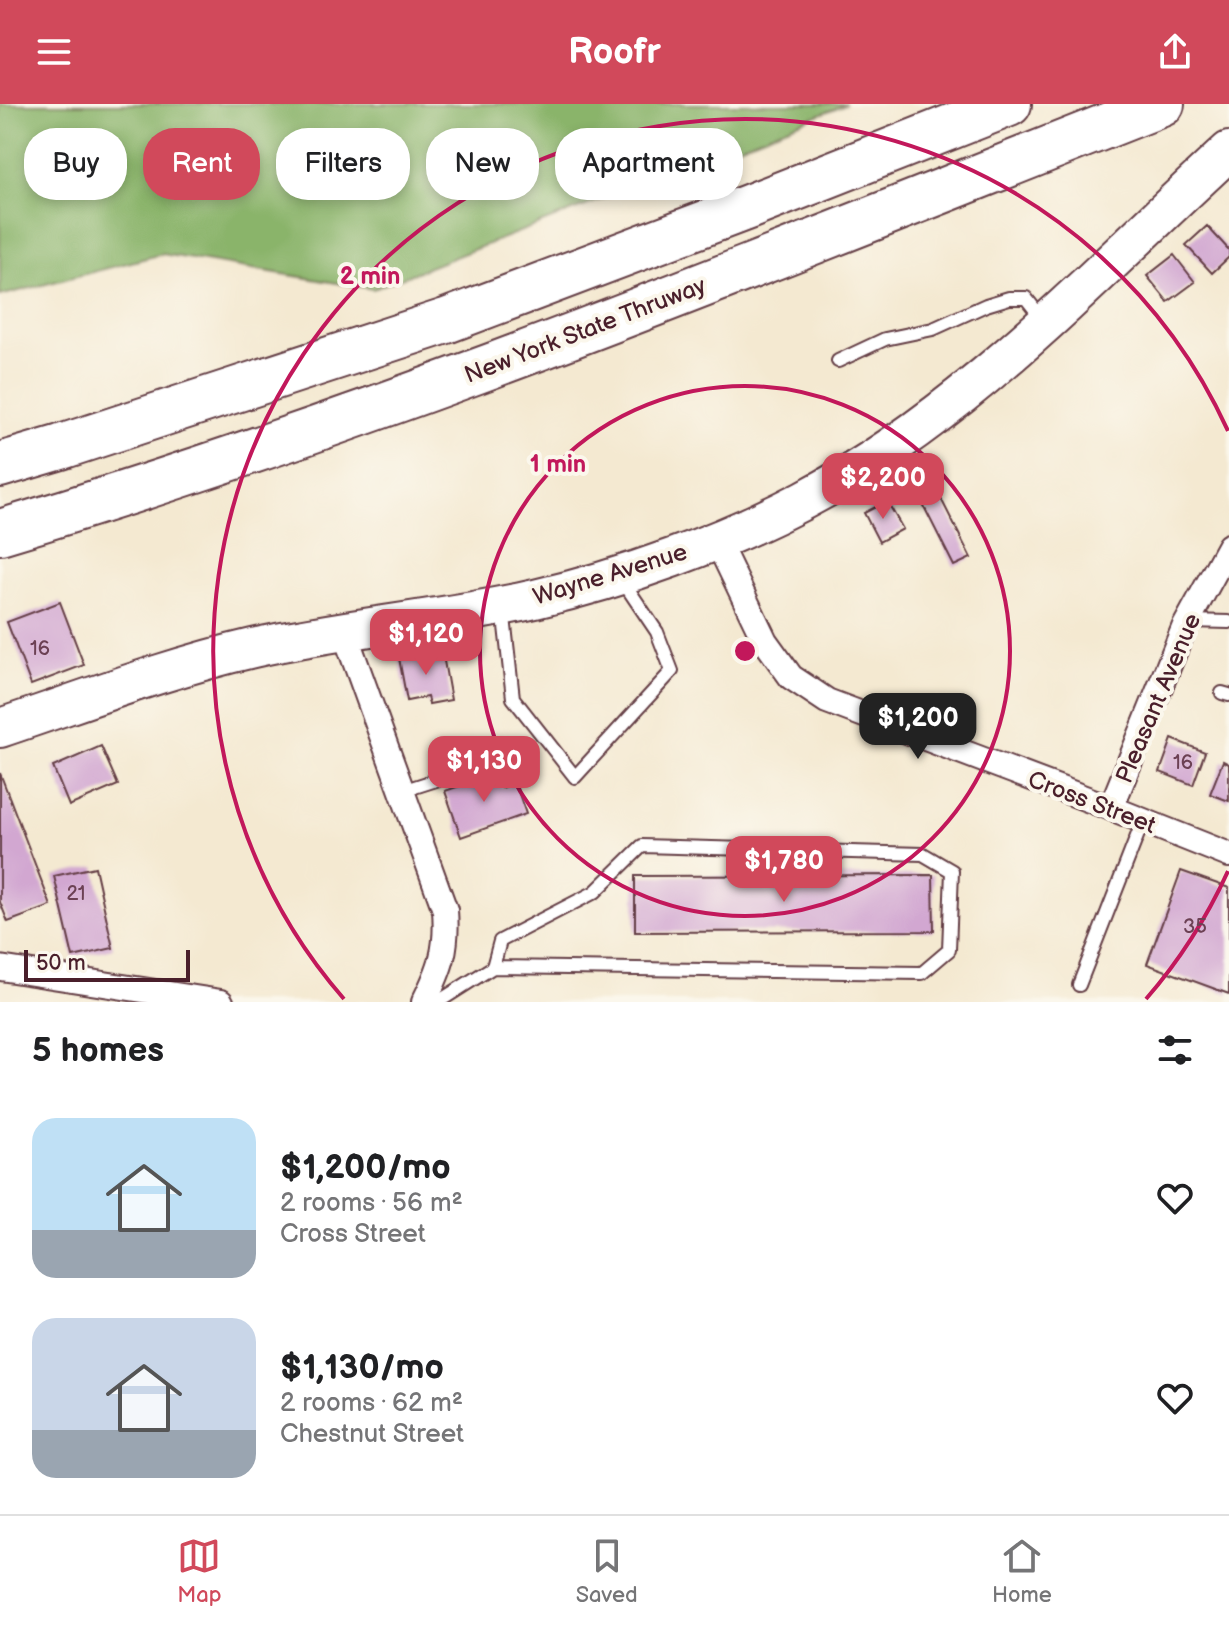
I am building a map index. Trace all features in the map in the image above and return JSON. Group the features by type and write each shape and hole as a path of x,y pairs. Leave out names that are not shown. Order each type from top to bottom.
{"highway":[{"path":"0,465 446,321 1009,104"},
{"name":"New York State Thruway","path":"0,532 313,431 466,376 1162,104"},
{"path":"0,541 84,507"}],"main road":[{"name":"Wayne Avenue","path":"0,728 253,648 537,598 717,541 803,501 877,458 954,403 1056,314 1229,151"},
{"name":"Wayne Avenue","path":"1056,314 1229,182"}],"street":[{"name":"Cross Street","path":"717,541 765,641 791,677 827,701 1229,855"},
{"name":"Pleasant Avenue","path":"1111,808 1189,621 1229,546"},
{"path":"344,631 445,910 447,936 442,965 424,1002"},
{"path":"0,968 221,1002"}],"lane":[{"path":"838,361 885,339 933,329 1009,298 1026,298 1056,314"},
{"path":"503,605 513,698 575,777 672,671 657,632 618,574"},
{"path":"1189,621 1229,622"},
{"path":"402,791 508,757"},
{"path":"1079,985 1143,821"},
{"path":"438,1002 493,967 922,973 949,950 952,871 923,854 642,846 595,892 500,941 493,967"}],"green space":[{"path":"0,104 846,104 743,144 743,128 555,128 555,200 601,200 373,289 162,254 0,296"}],"building":[{"path":"1207,226 1229,250 1229,257 1212,273 1186,245"},
{"path":"1174,255 1195,282 1168,302 1147,276"},
{"path":"925,467 971,558 954,566 908,475"},
{"path":"887,501 903,529 879,542 864,513"},
{"path":"60,602 84,665 31,685 7,622"},
{"path":"442,650 451,700 429,704 427,697 407,701 399,658"},
{"path":"1172,739 1205,752 1193,785 1160,772"},
{"path":"101,746 118,785 69,806 53,767"},
{"path":"1223,761 1229,764 1229,801 1210,794"},
{"path":"0,773 51,906 8,922 0,902"},
{"path":"497,773 502,788 515,783 526,814 461,837 445,791"},
{"path":"95,867 113,948 73,957 54,876"},
{"path":"1181,871 1229,888 1229,994 1147,964"},
{"path":"933,875 934,931 635,932 635,876"}]}
